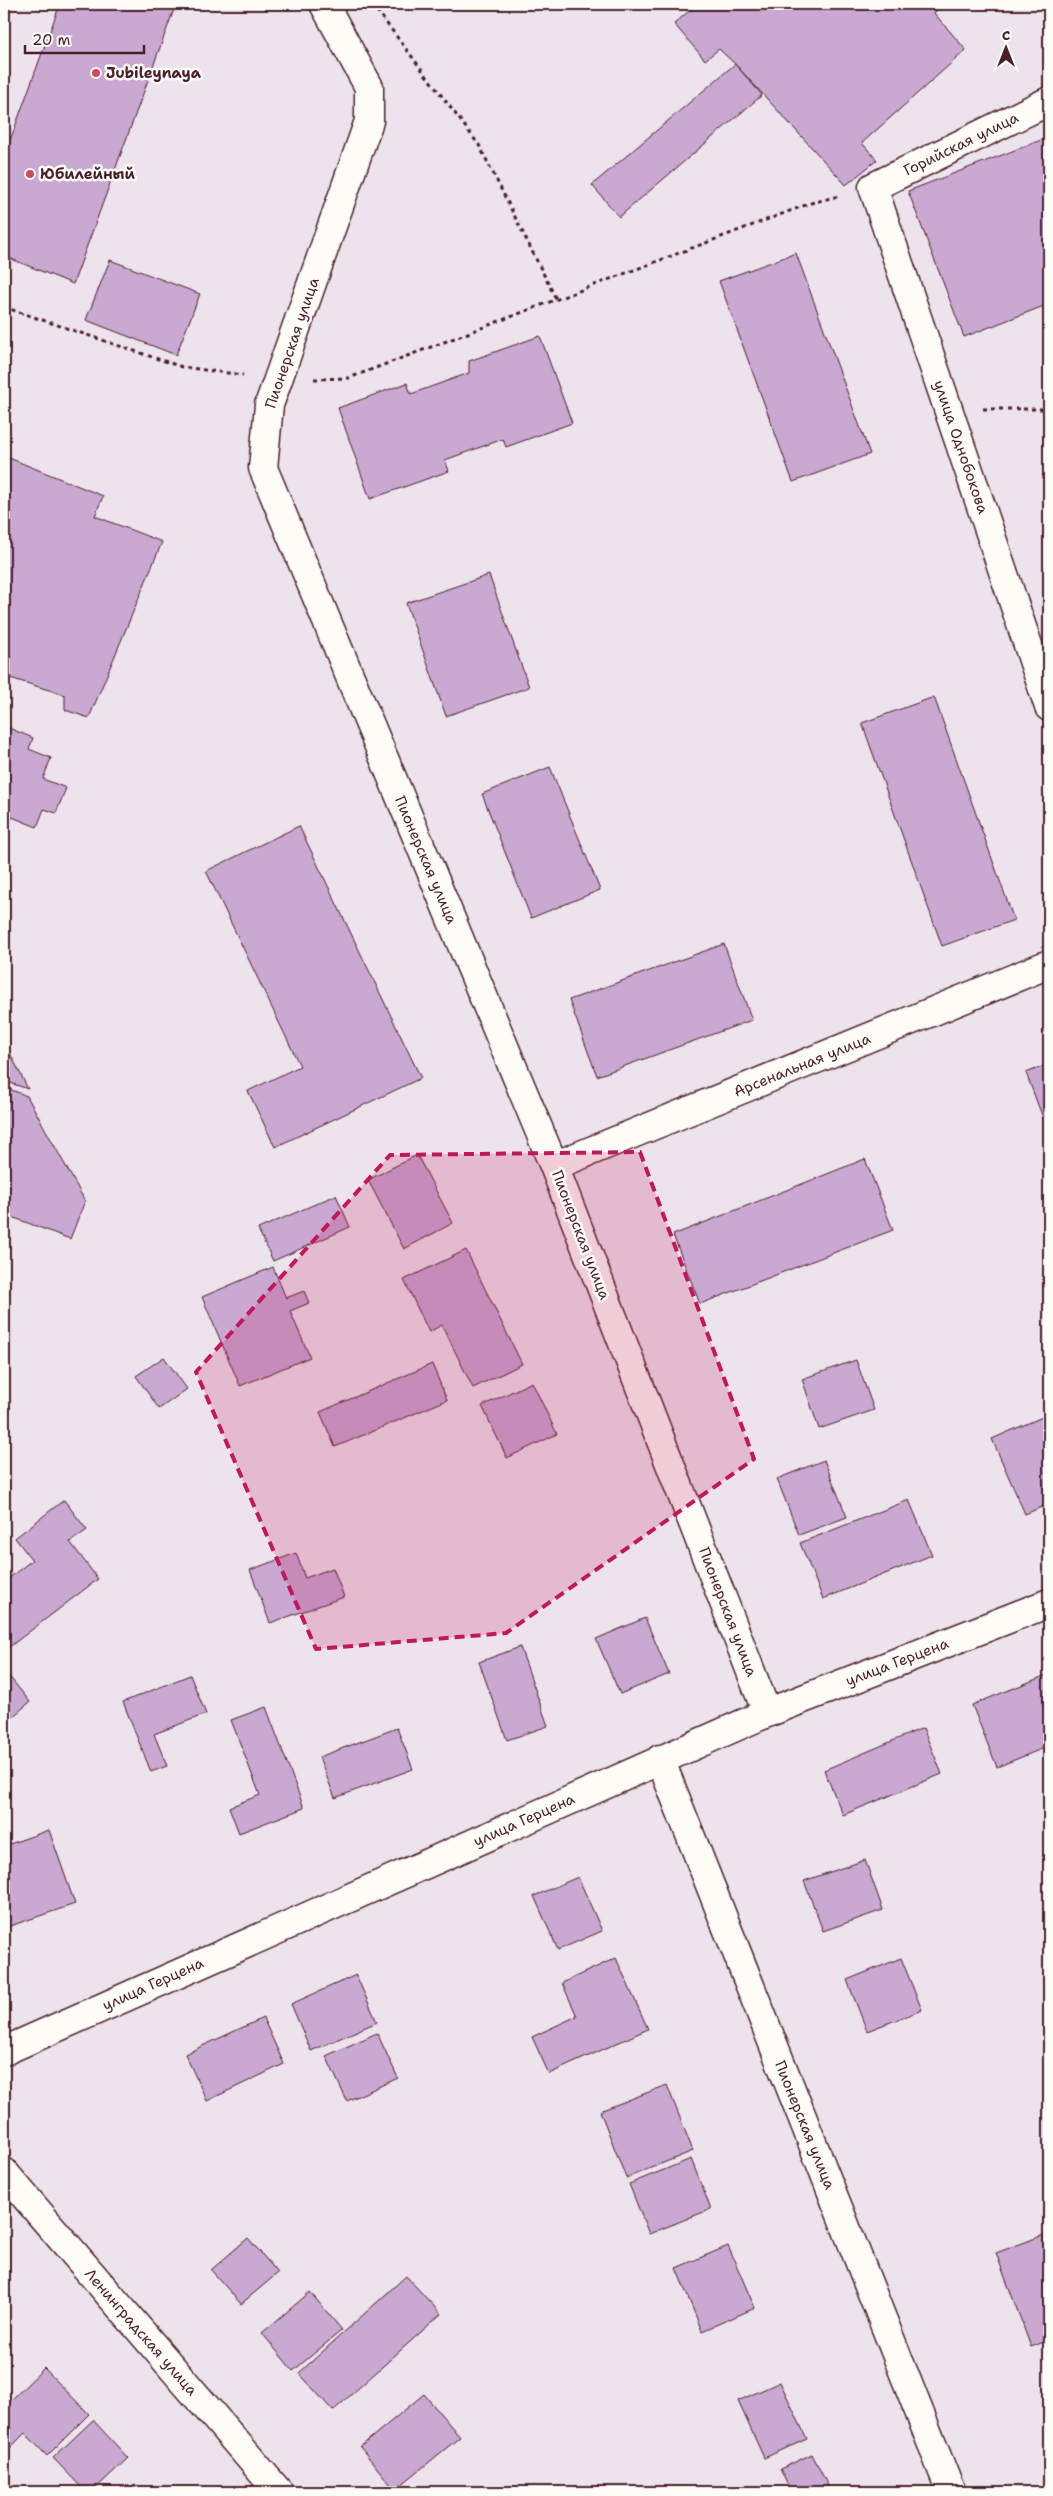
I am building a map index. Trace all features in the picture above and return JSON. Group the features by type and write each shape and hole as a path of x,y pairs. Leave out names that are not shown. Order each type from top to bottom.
{"street":[{"name":"Пионерская улица","path":"324,4 369,87 369,121 269,405 263,468 554,1166 767,1713"},
{"name":"Горийская улица","path":"873,187 1049,101"},
{"name":"улица Однобокова","path":"873,187 1049,707"},
{"name":"Арсенальная улица","path":"554,1166 1049,964"},
{"name":"улица Герцена","path":"4,2051 767,1713 1049,1602"},
{"name":"Пионерская улица","path":"660,1759 951,2492"},
{"name":"Ленинградская улица","path":"4,2172 278,2492"}],"path":[{"path":"372,4 479,145 556,299"},
{"path":"4,307 182,367 279,379 349,378 811,202 873,187"},
{"path":"948,408 1049,409"}],"highlighted area":[{"path":"640,1152 754,1459 506,1633 316,1649 196,1372 390,1155"}],"building":[{"path":"60,4 176,4 73,284 4,256 4,157"},
{"path":"697,4 943,4 934,13 966,50 862,143 877,160 846,185 719,49 705,60 674,24"},
{"path":"735,64 762,95 619,217 592,185"},
{"path":"1049,137 1049,304 964,337 908,191"},
{"path":"796,253 870,454 793,482 719,281"},
{"path":"110,260 200,294 176,355 86,320"},
{"path":"540,336 572,423 506,447 503,439 445,460 449,471 370,499 338,408 407,383 411,394 469,373 469,361"},
{"path":"4,456 103,496 95,516 162,542 89,718 65,710 65,695 10,678 4,698"},
{"path":"489,575 529,687 446,716 406,603"},
{"path":"934,697 1014,920 942,946 862,723"},
{"path":"4,726 33,738 29,749 51,758 43,779 66,788 56,813 44,809 37,827 12,817 4,836"},
{"path":"550,767 600,890 531,918 482,794"},
{"path":"299,826 421,1078 275,1147 248,1091 300,1066 206,871"},
{"path":"724,944 752,1020 597,1076 569,1000"},
{"path":"4,1044 6,1045 28,1089 4,1081"},
{"path":"1049,1064 1049,1134 1026,1073"},
{"path":"4,1087 27,1096 85,1201 70,1239 4,1214"},
{"path":"417,1155 453,1223 404,1249 368,1180"},
{"path":"865,1159 893,1230 700,1304 673,1235"},
{"path":"336,1195 350,1227 273,1261 258,1229"},
{"path":"466,1250 522,1364 473,1388 442,1325 429,1332 404,1280"},
{"path":"273,1267 286,1298 304,1291 309,1303 290,1311 310,1357 240,1386 202,1297"},
{"path":"164,1357 187,1389 159,1409 136,1376"},
{"path":"856,1360 874,1410 819,1429 802,1379"},
{"path":"432,1364 447,1400 335,1447 320,1412"},
{"path":"532,1382 557,1434 507,1458 482,1406"},
{"path":"1049,1414 1049,1504 1025,1514 992,1439"},
{"path":"824,1460 847,1517 799,1535 777,1479"},
{"path":"64,1500 87,1530 70,1542 98,1579 4,1651 4,1582 32,1560 15,1538"},
{"path":"909,1500 932,1555 823,1599 800,1543"},
{"path":"296,1553 305,1578 333,1568 344,1597 270,1623 250,1570"},
{"path":"645,1618 669,1674 620,1694 596,1639"},
{"path":"520,1647 548,1726 507,1740 479,1662"},
{"path":"4,1670 30,1702 4,1724"},
{"path":"1049,1674 1049,1746 997,1767 972,1705"},
{"path":"190,1675 206,1714 154,1734 167,1766 151,1772 123,1702"},
{"path":"266,1707 304,1808 239,1833 229,1807 260,1795 231,1720"},
{"path":"397,1728 413,1769 335,1798 319,1757"},
{"path":"923,1728 942,1774 843,1815 824,1770"},
{"path":"49,1830 75,1904 4,1928 4,1846"},
{"path":"865,1860 883,1910 823,1931 804,1881"},
{"path":"578,1877 602,1931 558,1950 534,1896"},
{"path":"616,1958 648,2029 549,2074 532,2037 577,2016 562,1983"},
{"path":"901,1958 922,2010 867,2031 847,1980"},
{"path":"356,1975 377,2022 311,2051 291,2004"},
{"path":"263,2018 284,2064 207,2101 185,2054"},
{"path":"377,2033 398,2078 347,2101 326,2056"},
{"path":"667,2085 693,2151 626,2178 600,2111"},
{"path":"691,2159 711,2209 649,2234 629,2184"},
{"path":"1049,2233 1049,2340 1031,2347 996,2253"},
{"path":"248,2238 278,2273 241,2304 211,2270"},
{"path":"728,2246 755,2308 702,2331 676,2268"},
{"path":"406,2276 441,2314 333,2411 299,2373"},
{"path":"310,2292 342,2330 293,2371 262,2333"},
{"path":"44,2368 89,2414 47,2456 25,2433 6,2452 4,2407"},
{"path":"780,2382 807,2439 764,2458 738,2401"},
{"path":"424,2394 460,2437 395,2490 360,2447"},
{"path":"93,2420 128,2458 92,2492 86,2492 53,2458"},
{"path":"812,2454 831,2492 791,2492 780,2469"}],"place":[{"name":"Jubileynaya","path":"96,73"},
{"name":"Юбилейный","path":"30,174"}]}
